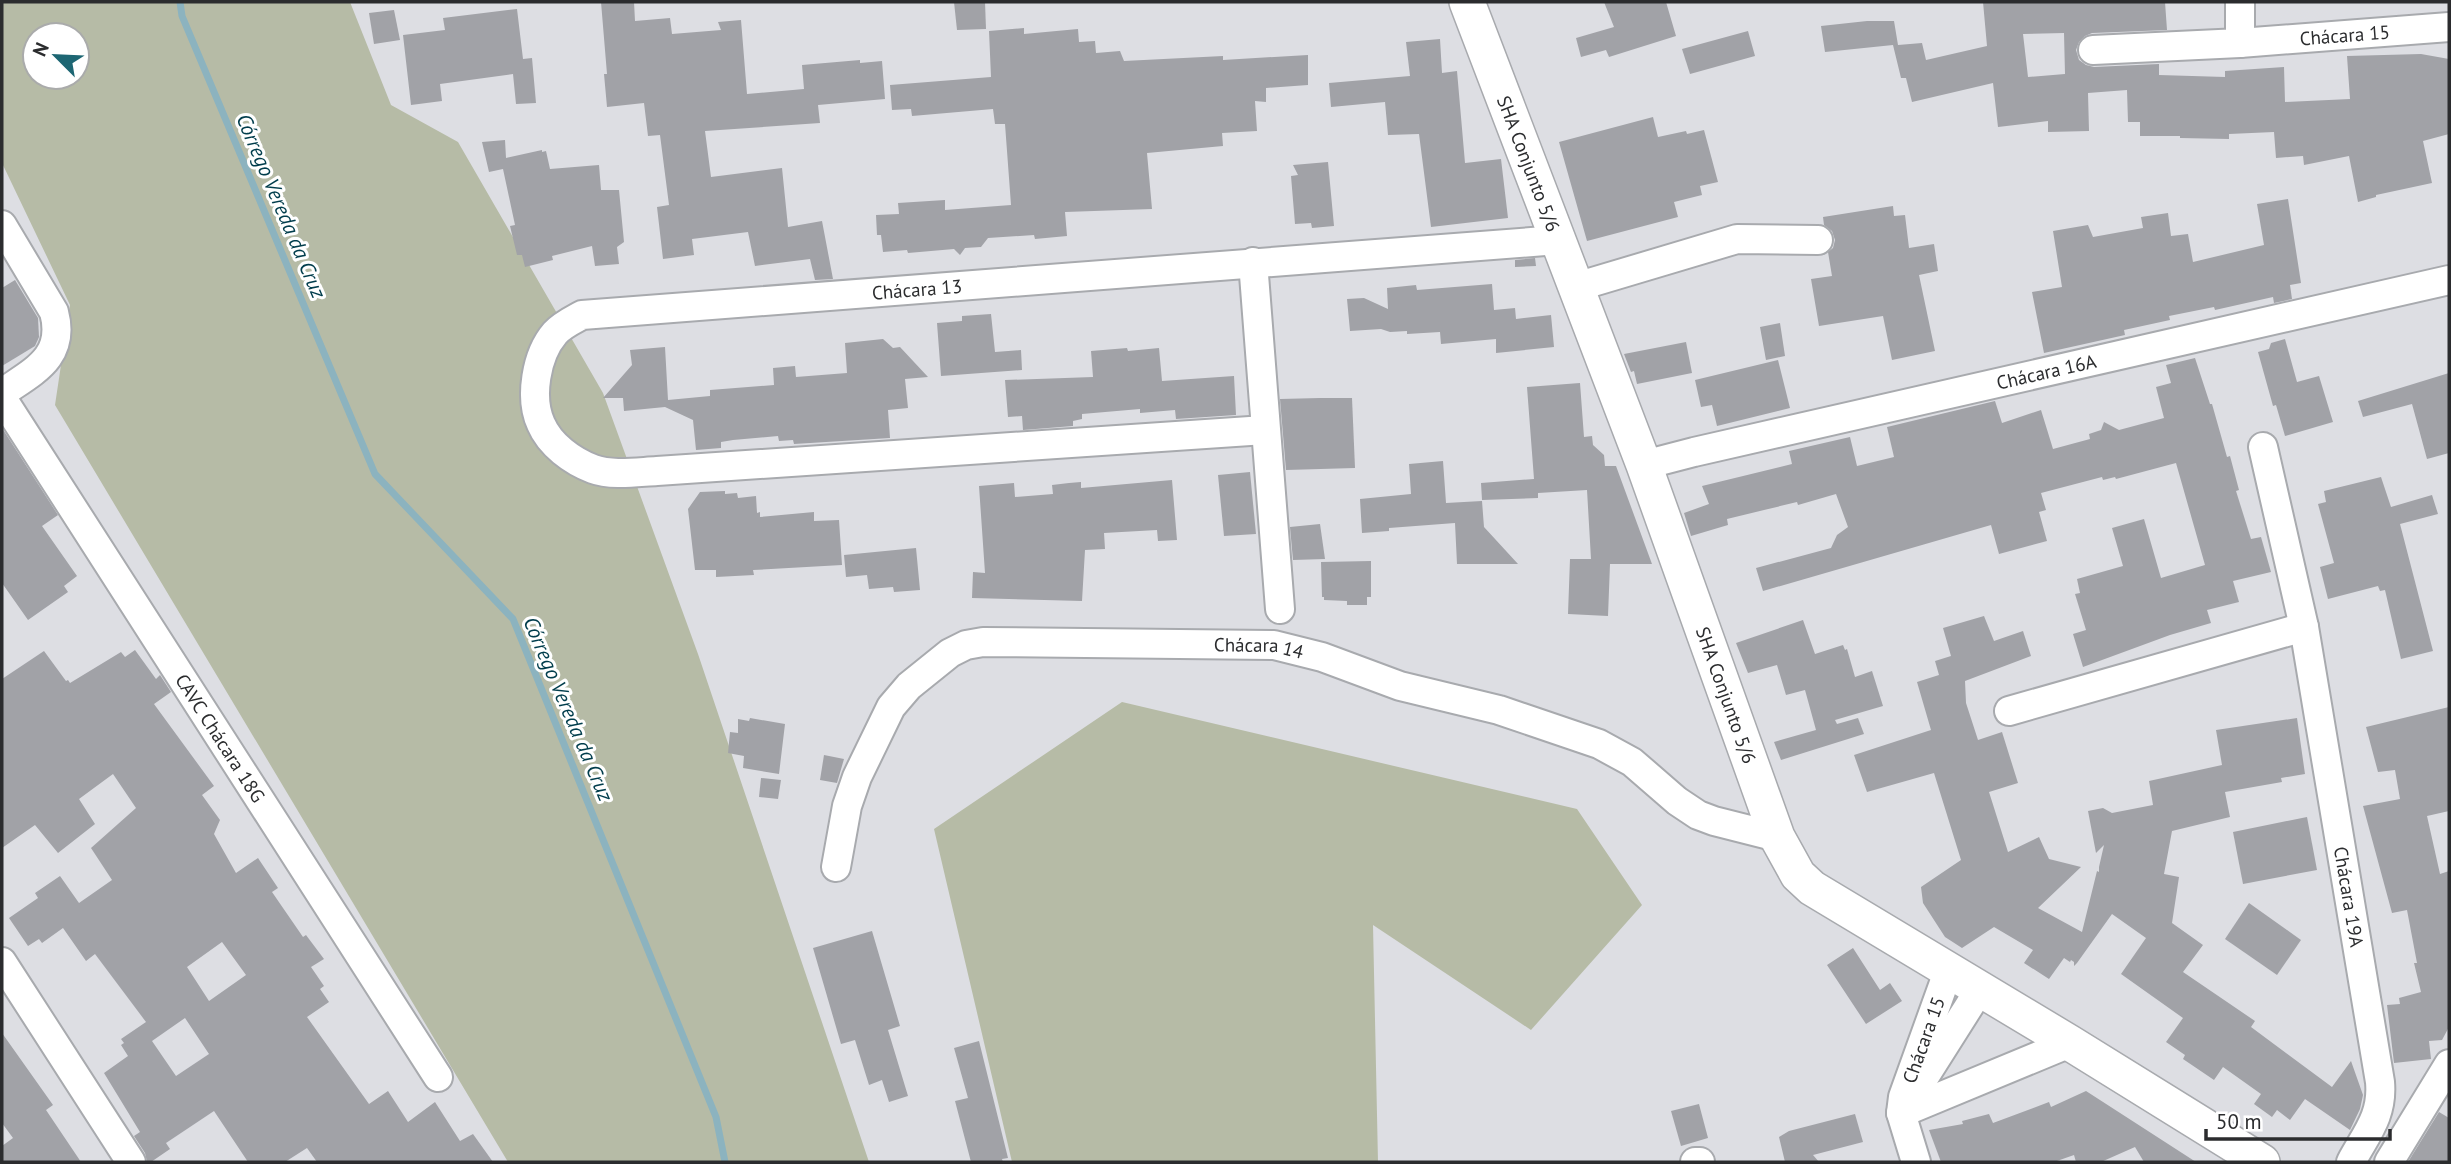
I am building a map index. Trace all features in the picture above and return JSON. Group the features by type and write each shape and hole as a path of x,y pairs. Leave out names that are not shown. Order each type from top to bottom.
{"street":[{"name":"SHA Conjunto 5/6","path":"1467,2 1644,465 1777,837 1798,875 1812,888 2262,1162"},
{"path":"2240,2 2240,43"},
{"name":"Chácara 15","path":"2093,50 2240,43 2449,27"},
{"name":"CAVC Chácara 18G","path":"2,225 54,312 58,326 55,347 42,366 2,396 438,1077"},
{"path":"1576,287 1737,239 1818,240"},
{"name":"Chácara 13","path":"1265,430 619,472 594,469 557,448 540,424 534,387 541,357 555,332 582,315 1558,240"},
{"path":"1253,262 1280,609"},
{"name":"Chácara 16A","path":"1644,465 2449,280"},
{"name":"Chácara 19A","path":"2263,447 2304,627 2381,1096 2376,1118 2350,1162"},
{"path":"2009,711 2304,627"},
{"name":"Chácara 14","path":"836,867 853,787 891,707 909,686 950,653 966,645 983,642 1274,645 1296,650 1400,686 1499,710 1599,744 1632,762 1677,801 1698,815 1777,837"},
{"path":"2,962 131,1162"},
{"name":"Chácara 15","path":"1916,1162 1901,1113 1907,1082 1949,969"},
{"name":"Chácara 15","path":"1901,1113 1980,989"},
{"path":"1901,1113 2070,1043"},
{"path":"2389,1162 2449,1064"}],"green space":[{"path":"2,2 350,2 391,105 458,142 603,393 698,654 869,1162 508,1162 55,405 70,305 2,163"},
{"path":"1122,702 1577,809 1642,905 1531,1030 1373,925 1378,1162 1012,1162 934,829"}],"building":[{"path":"601,2 634,2 635,21 670,18 672,34 721,30 718,22 741,20 747,94 804,89 802,65 882,61 885,99 818,105 820,123 705,131 711,177 782,168 788,227 822,221 833,279 815,280 810,259 755,266 748,232 692,239 694,255 663,259 657,207 669,205 660,135 648,136 644,103 607,107"},
{"path":"954,2 985,2 986,29 957,30"},
{"path":"1604,2 1666,2 1676,36 1609,57 1606,50 1581,57 1576,38 1614,27"},
{"path":"1983,2 2165,2 2167,30 2092,33 2079,42 2076,50 2079,60 2094,67 2159,64 2159,75 2225,77 2225,71 2284,67 2285,102 2350,99 2347,56 2421,54 2449,59 2449,134 2423,141 2432,183 2376,195 2358,202 2349,156 2304,165 2303,156 2276,158 2274,132 2229,134 2229,139 2140,136 2140,122 2128,122 2127,90 2088,93 2089,131 2048,132 2048,121 1998,127 1993,83 1912,102 1906,78 1901,78 1893,45 1825,52 1821,26 1894,21 1898,45 1922,43 1926,60 1987,46","holes":["2064,33 2065,74 2028,77 2023,34"]},
{"path":"517,9 523,59 532,58 536,103 516,104 513,74 440,84 442,101 411,105 403,35 445,30 443,18"},
{"path":"394,10 400,40 374,44 369,13"},
{"path":"1024,28 1024,34 1078,29 1079,42 1095,41 1096,53 1120,51 1124,61 1223,56 1223,60 1308,55 1308,85 1266,88 1266,102 1255,101 1257,131 1222,133 1223,146 1147,153 1152,209 1065,212 1067,236 1035,239 1034,235 988,238 981,247 965,248 960,255 954,249 883,252 881,235 877,235 876,215 899,214 898,203 945,200 945,210 1011,205 1005,124 995,124 993,109 912,116 911,109 892,110 890,85 991,77 989,31"},
{"path":"1748,31 1755,56 1690,74 1682,49"},
{"path":"1440,39 1442,73 1457,71 1465,163 1501,159 1508,218 1431,227 1419,134 1388,135 1385,102 1331,107 1329,83 1410,76 1406,42"},
{"path":"1653,117 1658,137 1704,130 1718,182 1700,186 1702,195 1674,202 1678,217 1587,241 1559,142"},
{"path":"505,140 506,158 542,150 546,151 550,169 599,165 601,190 619,190 624,242 617,247 619,264 595,266 592,246 552,256 553,260 525,267 522,255 517,255 510,226 515,225 503,169 489,172 482,142"},
{"path":"1328,162 1334,226 1312,228 1311,223 1295,224 1291,176 1298,175 1293,165"},
{"path":"2288,199 2301,283 2290,285 2292,299 2274,303 2273,297 2215,310 2214,307 2169,316 2170,320 2124,330 2125,335 2044,353 2032,292 2062,287 2053,231 2088,225 2093,237 2143,228 2141,217 2168,213 2171,236 2188,234 2193,262 2264,245 2257,204"},
{"path":"1893,206 1894,216 1905,215 1909,248 1934,244 1938,271 1919,275 1935,351 1892,360 1883,316 1819,326 1811,279 1832,276 1828,252 1833,248 1835,240 1832,231 1824,225 1823,217"},
{"path":"1535,258 1536,266 1515,267 1515,260"},
{"path":"15,280 38,318 39,337 35,346 2,366 2,288"},
{"path":"1492,284 1494,310 1515,308 1516,319 1551,315 1554,347 1496,353 1496,339 1441,344 1440,332 1407,334 1407,331 1390,332 1381,329 1350,331 1347,299 1364,298 1388,309 1387,288 1416,285 1417,290"},
{"path":"991,314 995,352 1021,350 1022,370 941,376 937,323 962,321 962,316"},
{"path":"1780,323 1785,356 1766,360 1760,327"},
{"path":"883,339 893,348 900,347 928,377 905,379 908,408 888,410 890,438 794,444 793,440 779,441 778,436 721,442 721,448 696,450 693,420 665,407 624,411 623,398 603,398 632,365 630,350 665,347 668,400 710,396 710,390 774,385 773,368 795,366 796,377 847,373 845,343"},
{"path":"2285,339 2297,382 2319,376 2333,422 2285,436 2276,405 2273,406 2258,352 2269,349 2271,343"},
{"path":"1686,342 1692,373 1637,384 1634,371 1631,372 1624,354"},
{"path":"1127,348 1128,351 1159,348 1162,381 1234,376 1236,415 1176,419 1175,410 1140,413 1140,409 1082,414 1082,419 1073,421 1073,426 1023,430 1022,416 1008,417 1005,380 1093,377 1091,351"},
{"path":"2195,358 2227,457 2230,456 2239,490 2236,491 2251,539 2261,537 2271,572 2233,581 2239,602 2207,610 2211,623 2083,667 2073,634 2086,630 2075,594 2080,593 2077,579 2123,566 2112,528 2144,519 2161,578 2205,565 2176,463 2116,479 2103,480 2102,477 2041,493 2046,510 2039,512 2047,541 1999,554 1991,525 1763,591 1756,568 1831,548 1837,535 1848,527 1836,494 1798,505 1797,502 1727,519 1728,525 1691,536 1684,513 1709,504 1702,486 1792,464 1789,451 1850,437 1857,466 1894,457 1887,427 1995,401 2002,423 2041,410 2053,449 2090,439 2089,434 2101,430 2104,422 2119,430 2164,418 2156,387 2171,383 2166,365"},
{"path":"1778,360 1790,408 1717,426 1712,405 1701,407 1695,380"},
{"path":"2449,373 2449,453 2427,459 2412,404 2363,417 2358,401"},
{"path":"1580,383 1584,437 1592,436 1593,445 1604,455 1605,466 1616,466 1652,564 1610,564 1608,616 1568,614 1570,559 1591,559 1587,490 1538,493 1538,498 1482,500 1481,483 1534,479 1527,387"},
{"path":"1352,398 1355,468 1286,470 1280,399"},
{"path":"2,428 58,515 42,526 77,576 64,586 68,592 28,620 2,583"},
{"path":"1443,461 1446,503 1482,501 1484,527 1518,564 1457,564 1455,523 1362,533 1360,499 1411,494 1409,464"},
{"path":"1250,472 1256,534 1224,536 1218,475"},
{"path":"2381,477 2391,507 2432,495 2438,514 2400,524 2433,651 2401,659 2385,590 2380,591 2378,586 2328,599 2320,567 2334,563 2318,504 2326,502 2324,491"},
{"path":"1172,480 1177,540 1158,541 1157,530 1104,533 1105,549 1085,550 1082,601 972,598 973,572 985,573 979,486 1014,483 1015,497 1053,494 1052,485 1069,483 1081,482 1081,488"},
{"path":"725,491 725,494 737,493 738,498 756,496 757,513 760,512 760,517 814,512 814,521 839,520 842,565 753,570 754,575 716,577 716,570 695,570 688,509 700,492"},
{"path":"1320,524 1325,559 1293,560 1290,527"},
{"path":"916,548 920,590 894,592 893,587 869,589 867,575 846,577 844,555"},
{"path":"1371,561 1371,597 1367,597 1367,605 1347,605 1347,601 1324,600 1321,562"},
{"path":"1984,616 1994,641 2023,631 2031,656 1965,681 1966,703 1978,740 2002,732 2018,783 1989,792 2008,852 2039,837 2049,859 2081,867 2038,908 2082,932 2104,845 2096,853 2088,811 2103,808 2112,813 2153,805 2149,781 2222,765 2216,730 2297,718 2305,774 2281,778 2282,782 2225,792 2230,817 2172,831 2164,874 2179,877 2172,923 2203,945 2183,972 2255,1021 2251,1027 2332,1087 2351,1061 2363,1095 2350,1130 2305,1099 2290,1120 2277,1110 2272,1117 2254,1104 2261,1094 2223,1067 2214,1080 2183,1059 2185,1055 2166,1042 2183,1018 2121,974 2146,938 2112,914 2077,963 2074,966 2074,962 2064,958 2049,979 2024,963 2033,950 1994,927 1962,948 1945,937 1923,903 1921,887 1961,860 1934,773 1867,792 1854,755 1931,730 1917,682 1939,675 1935,661 1951,656 1943,628"},
{"path":"1803,620 1815,654 1843,645 1845,650 1847,649 1855,677 1872,671 1883,706 1835,720 1837,724 1858,718 1864,734 1781,760 1774,742 1816,730 1805,690 1786,695 1777,665 1748,673 1736,643"},
{"path":"135,650 156,679 160,675 171,692 154,704 214,786 202,795 220,820 214,834 236,873 258,858 278,888 272,892 303,937 306,935 324,959 311,967 324,986 320,989 329,1002 307,1017 369,1104 388,1091 408,1122 435,1102 460,1141 473,1134 493,1162 317,1162 307,1148 285,1162 248,1162 214,1111 166,1143 170,1149 147,1162 145,1153 134,1136 140,1132 104,1073 128,1056 121,1045 124,1043 121,1039 146,1022 95,954 86,961 63,928 42,943 39,939 28,946 9,918 38,898 35,893 60,876 79,903 112,880 91,848 136,808 113,774 79,799 95,824 58,853 35,825 2,848 2,679 44,651 70,683 121,652 125,657","holes":["222,942 246,975 209,1001 187,967","185,1018 209,1054 176,1076 152,1041"]},
{"path":"2449,707 2449,811 2427,816 2440,874 2449,871 2449,1027 2442,1040 2429,1041 2431,1059 2394,1063 2387,1005 2400,1004 2399,998 2421,992 2407,910 2392,913 2363,806 2400,799 2395,770 2378,772 2366,727"},
{"path":"750,718 785,724 779,774 743,768 744,756 728,753 730,732 738,733 738,719 749,721"},
{"path":"824,755 844,759 837,783 820,780"},
{"path":"761,778 781,780 778,799 759,797"},
{"path":"2307,817 2317,870 2243,884 2233,832"},
{"path":"2249,903 2301,940 2277,975 2225,939"},
{"path":"872,931 900,1026 888,1030 908,1096 889,1102 882,1080 869,1085 855,1040 841,1044 813,948"},
{"path":"1853,948 1880,990 1890,983 1902,1001 1866,1024 1827,965"},
{"path":"2,1033 53,1105 46,1110 81,1162 2,1162 2,1146 13,1138 2,1123"},
{"path":"979,1041 1008,1158 1002,1159 1003,1162 971,1162 955,1101 968,1098 954,1048"},
{"path":"2086,1091 2196,1162 2144,1162 2135,1147 2101,1162 2076,1162 2074,1155 2054,1162 1941,1162 1929,1130 1963,1124 1962,1121 1989,1114 1993,1123 2049,1102 2051,1107"},
{"path":"1699,1104 1708,1138 1681,1146 1671,1111"},
{"path":"2439,1112 2449,1118 2449,1162 2408,1162"},
{"path":"1855,1114 1863,1142 1813,1155 1819,1162 1785,1162 1779,1137 1789,1131"}],"waterway":[{"name":"Córrego Vereda da Cruz","path":"180,2 182,16 375,474 513,619 716,1117 725,1162"}]}
